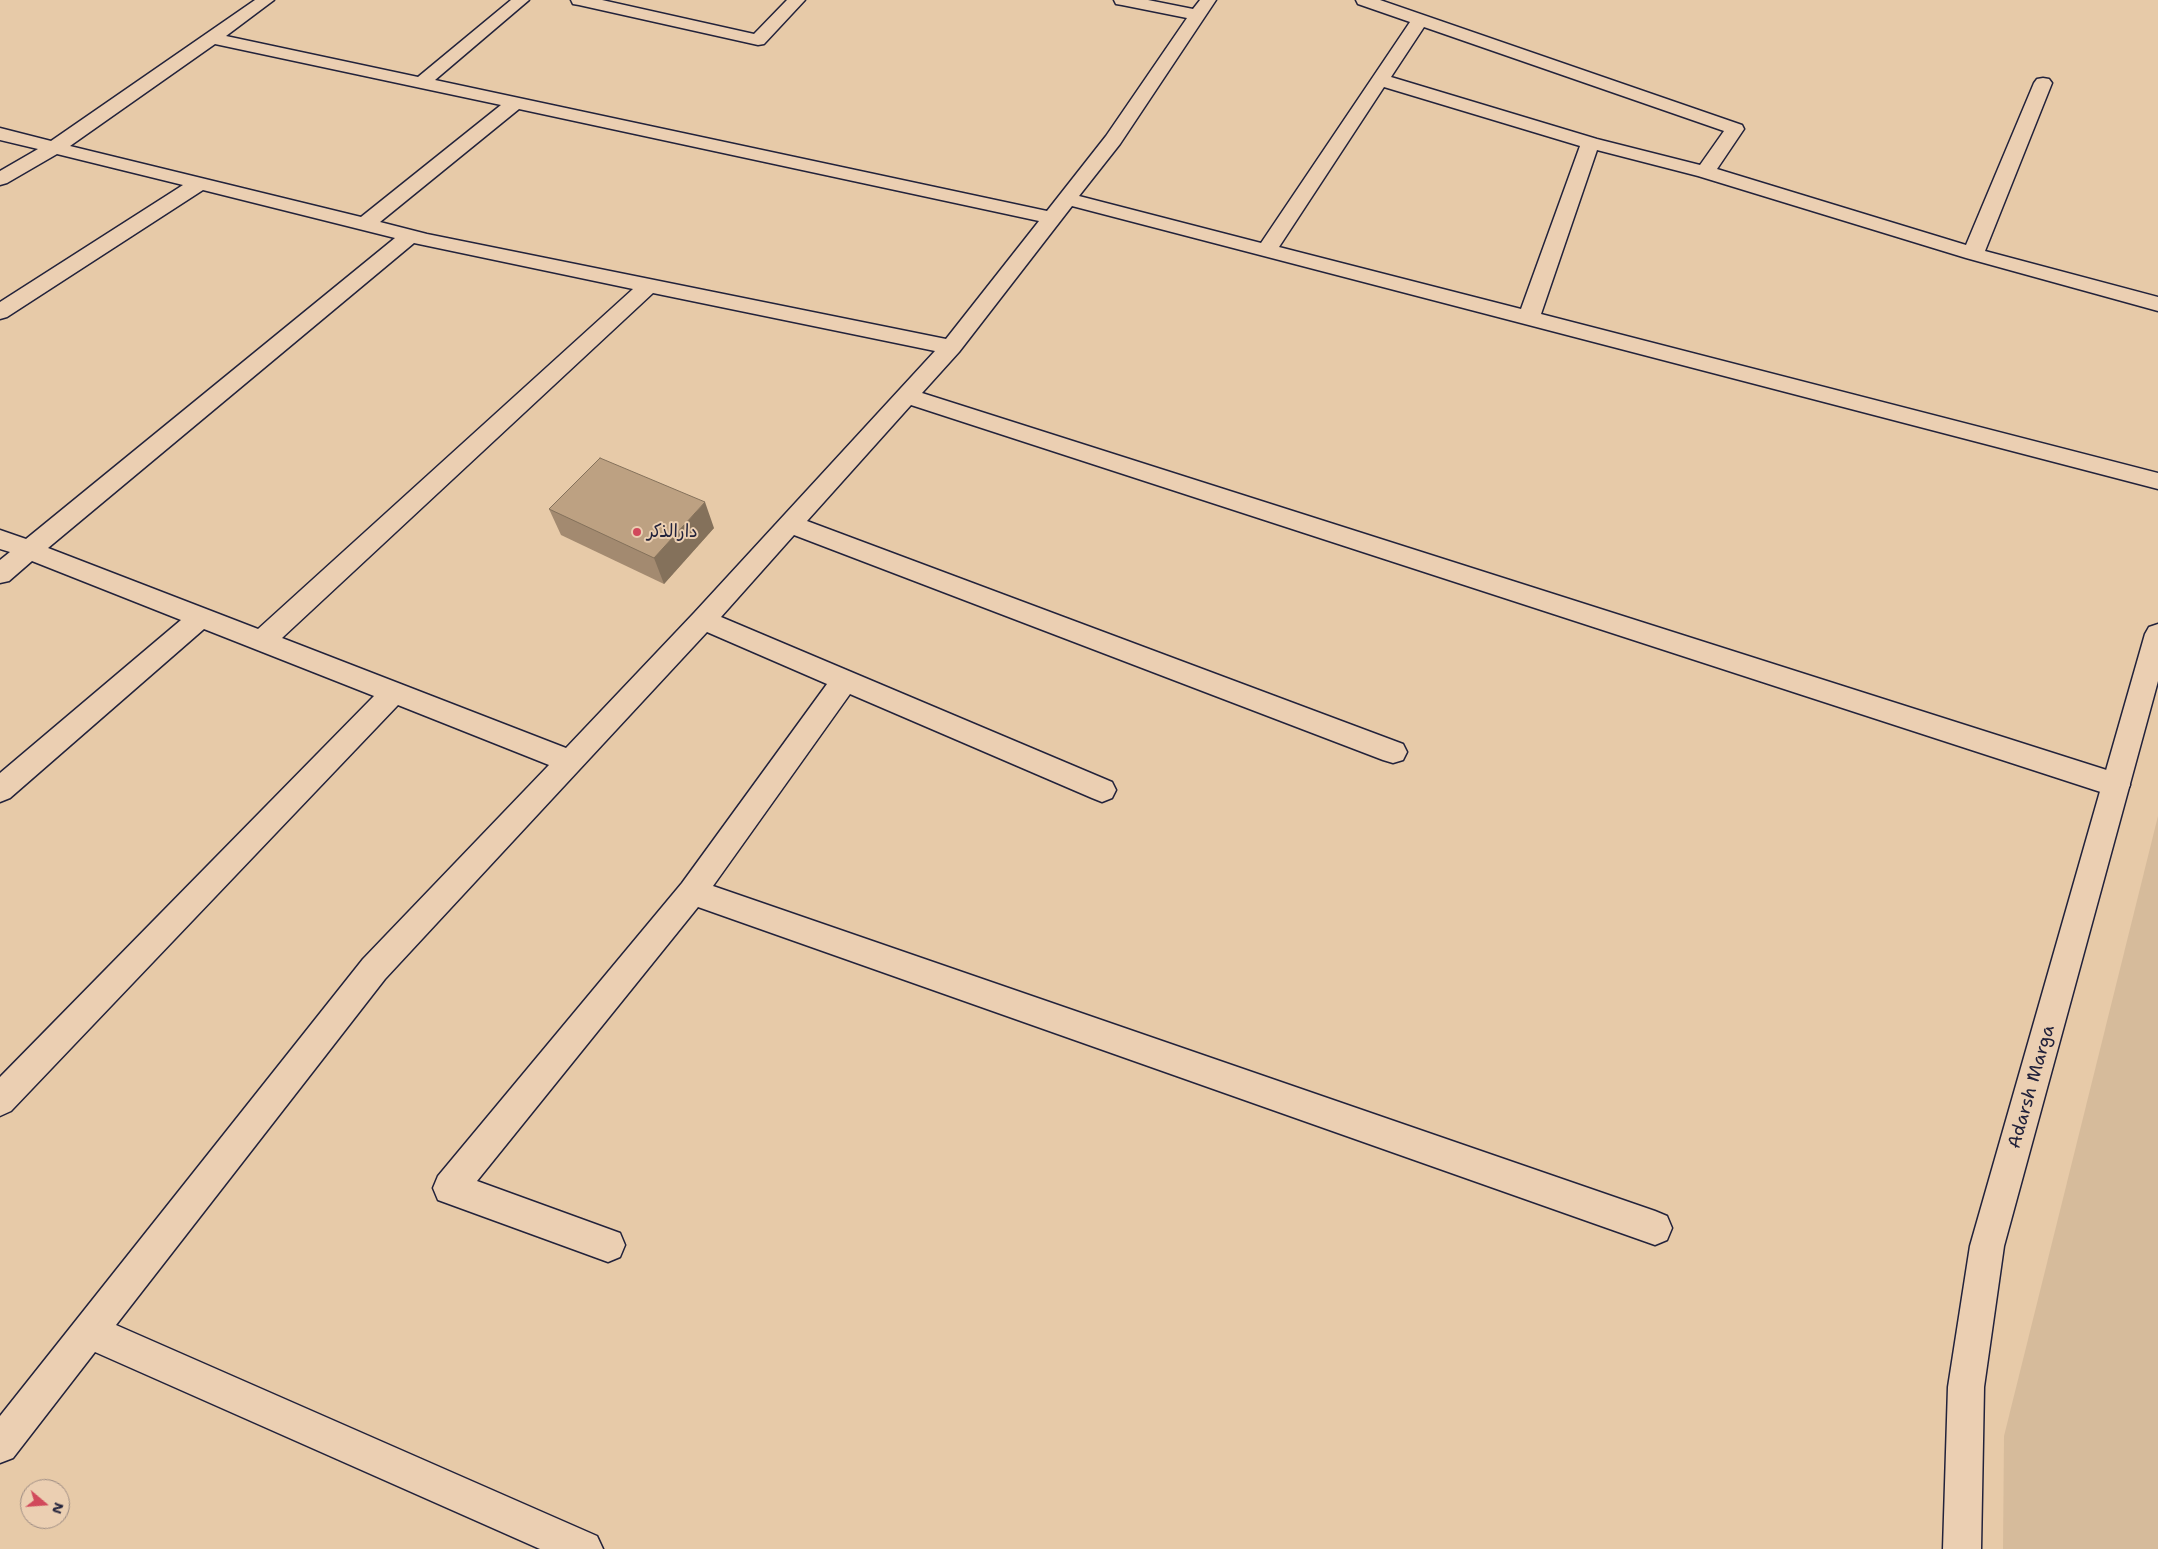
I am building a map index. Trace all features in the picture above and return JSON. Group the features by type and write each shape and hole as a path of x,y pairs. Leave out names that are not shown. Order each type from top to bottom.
{"street":[{"path":"0,179 54,148 266,0"},
{"path":"421,83 521,0"},
{"path":"579,0 758,40 797,0"},
{"path":"0,1445 374,969 703,620 951,347 1113,140 1203,7 1122,0"},
{"path":"1364,0 1735,129 1705,172"},
{"path":"1266,250 1420,20"},
{"path":"212,38 515,103 1266,250 2158,480"},
{"path":"1380,80 1590,143 1705,172 1973,254 2158,304"},
{"path":"1973,254 2043,83"},
{"path":"365,224 515,103"},
{"path":"0,134 410,236 951,347"},
{"path":"1529,318 1590,143"},
{"path":"0,312 199,184"},
{"path":"0,574 410,236"},
{"path":"262,641 649,285"},
{"path":"907,396 2116,785"},
{"path":"790,524 1394,752"},
{"path":"0,539 570,761"},
{"path":"0,790 201,617"},
{"path":"703,620 1102,790"},
{"name":"Adarsh Marga","path":"1962,1549 1966,1387 1987,1246 2158,634"},
{"path":"608,1245 450,1188 692,892 845,680"},
{"path":"0,1100 394,692"},
{"path":"692,892 1655,1228"},
{"path":"90,1331 584,1549"}],"shaded area":[{"path":"2158,816 2158,1549 2003,1549 2004,1436"}],"building":[{"path":"600,458 705,502 654,558 549,509"}],"place":[{"name":"دارالذکر","path":"637,532"}]}
